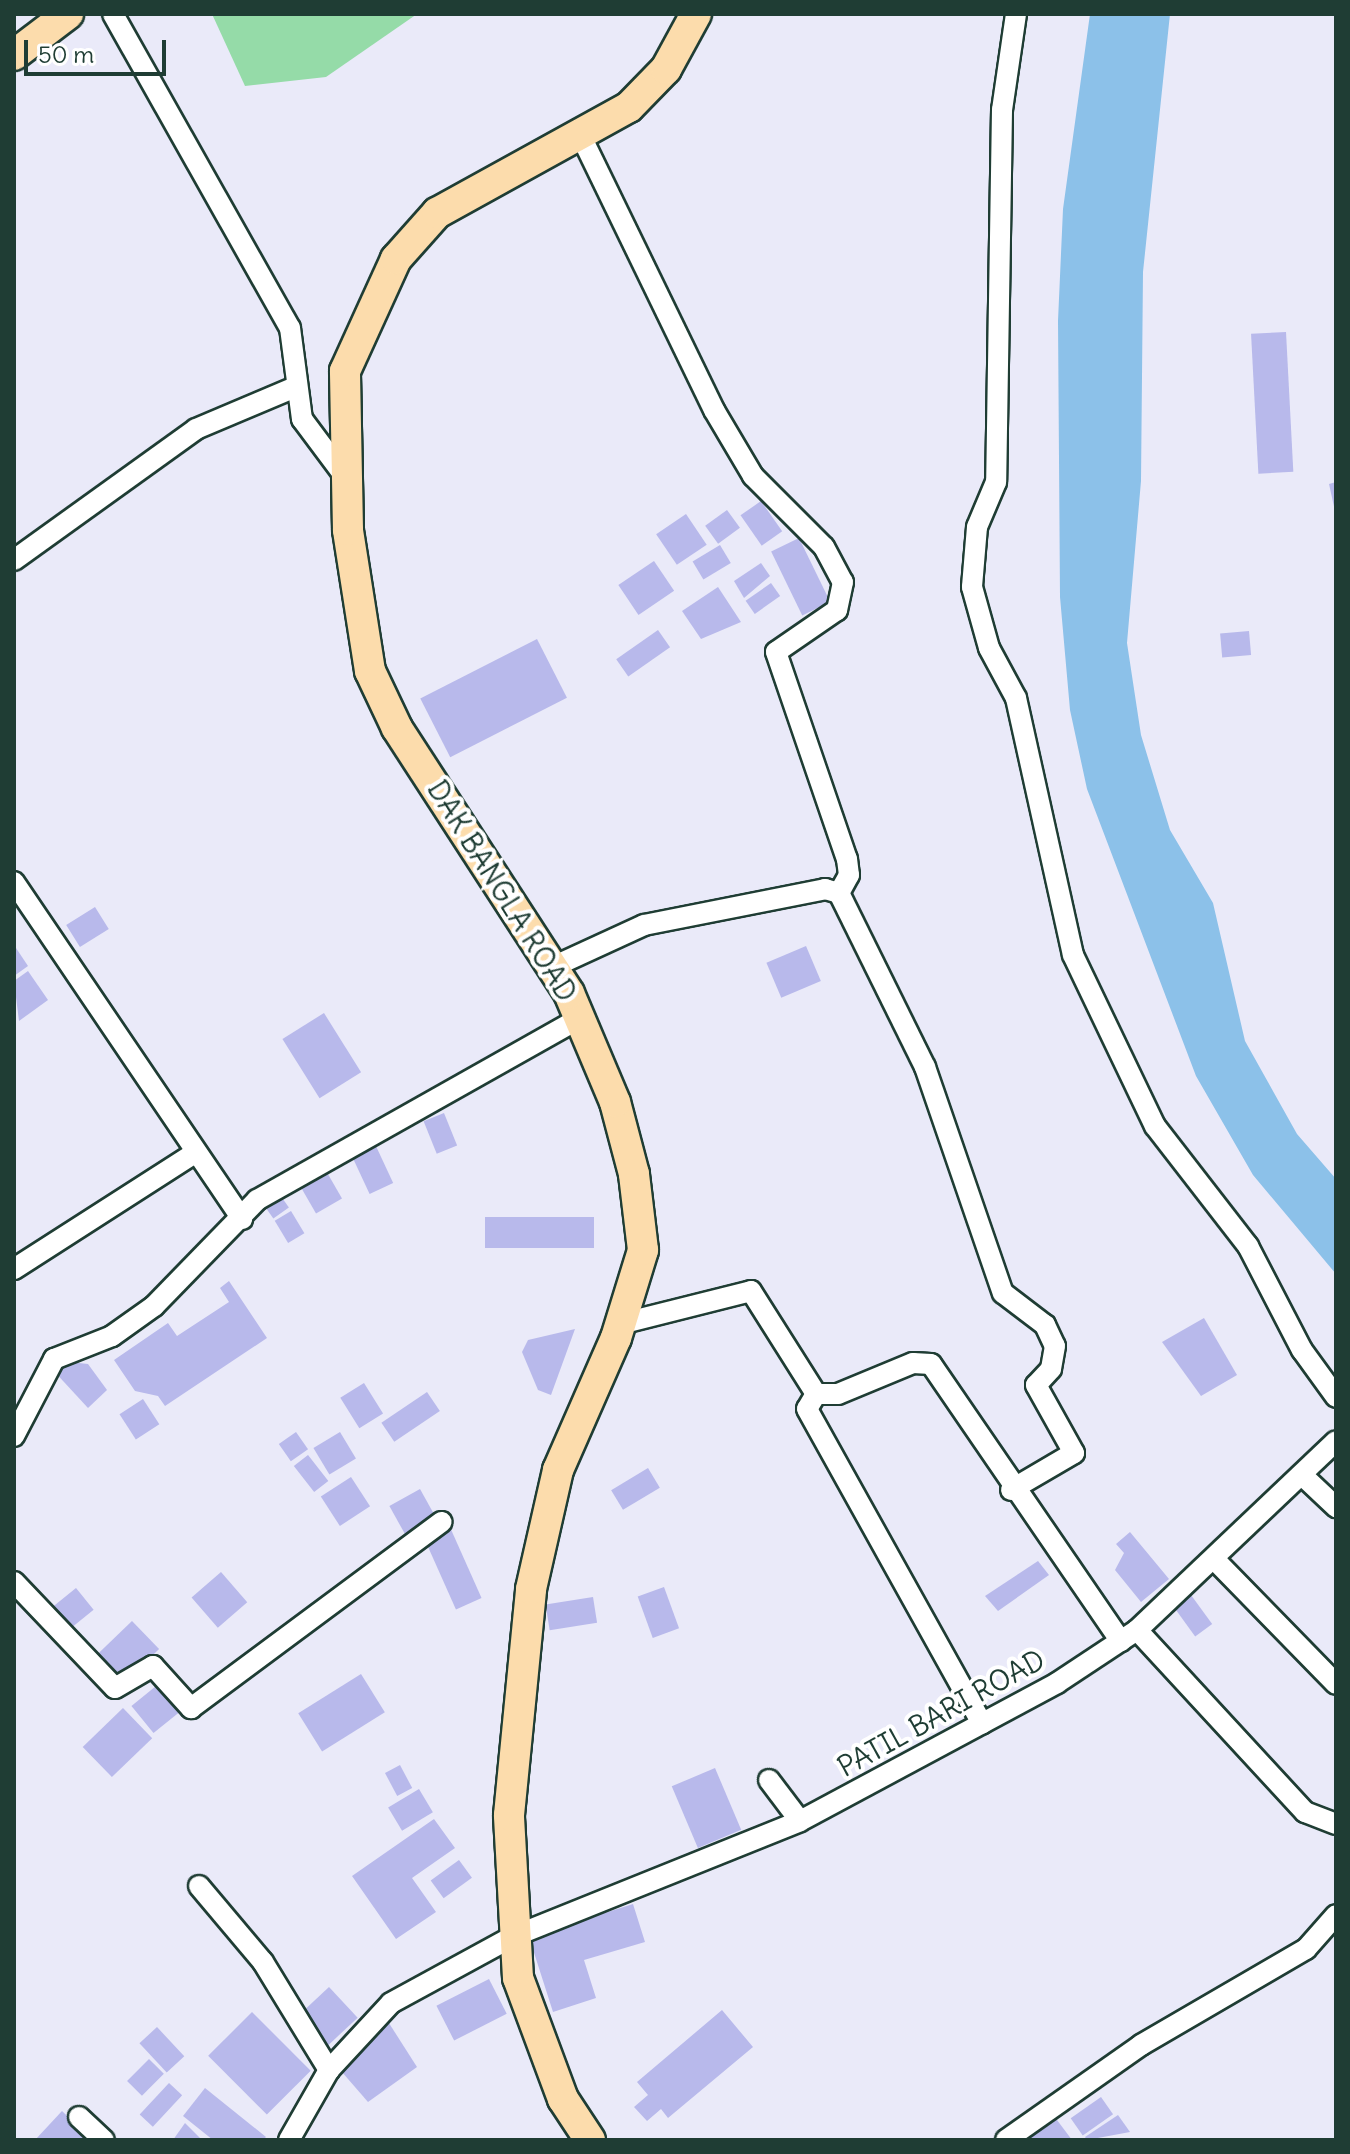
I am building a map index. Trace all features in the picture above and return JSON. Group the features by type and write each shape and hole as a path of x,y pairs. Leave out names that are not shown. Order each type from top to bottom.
{"main road":[{"path":"14,55 68,14"},
{"name":"DAK BANGLA ROAD","path":"590,2140 563,2099 518,1978 512,1937 509,1815 531,1589 558,1470 620,1324 643,1250 634,1174 615,1102 555,966 397,728 370,671 354,597 346,478 345,371 396,259 437,213 629,107 666,69 696,14"}],"street":[{"path":"113,14 290,328 293,388 309,438 346,478"},
{"path":"1016,14 1002,110 996,482 977,527 972,587 989,648 1016,698 1035,807 1085,983 1155,1126 1248,1246 1302,1350 1336,1397"},
{"path":"580,134 714,410 753,476 824,547 843,582 837,610 776,652 847,859 849,875 839,893"},
{"path":"14,560 196,429 293,388"},
{"path":"14,882 242,1219"},
{"path":"555,966 644,925 825,889 839,893 925,1067 1003,1293 1045,1325 1055,1346 1051,1369 1036,1385 1074,1453 1011,1490"},
{"path":"14,1436 54,1359 112,1336 154,1306 242,1219 257,1200 366,1133 580,1018"},
{"path":"14,1269 196,1152"},
{"path":"620,1324 751,1291 816,1394"},
{"path":"816,1394 838,1394 913,1363 931,1364 1011,1490 1129,1635 1305,1812 1336,1824"},
{"path":"816,1394 807,1409 813,1421 982,1724"},
{"name":"PATIL BARI ROAD","path":"289,2140 329,2070 391,2003 512,1937 800,1821 982,1724 1129,1635 1215,1560 1336,1441"},
{"path":"1302,1475 1336,1507"},
{"path":"14,1582 115,1688 153,1666 191,1708 441,1522"},
{"path":"1215,1560 1336,1684"},
{"path":"769,1780 800,1821"},
{"path":"199,1886 263,1962 329,2070"},
{"path":"1006,2140 1141,2045 1306,1949 1336,1915"},
{"path":"79,2117 104,2140"}],"green space":[{"path":"212,14 417,14 326,77 245,86"}],"water":[{"path":"1090,14 1170,14 1143,272 1141,481 1127,643 1141,735 1170,830 1213,903 1245,1041 1297,1134 1336,1179 1336,1274 1253,1175 1196,1076 1087,789 1070,710 1060,597 1058,321 1063,209"}],"building":[{"path":"1286,332 1293,472 1258,474 1251,334"},
{"path":"1336,482 1336,511 1335,511 1329,484"},
{"path":"761,501 782,531 762,546 741,515"},
{"path":"727,510 740,528 718,544 705,526"},
{"path":"686,514 707,545 677,565 656,534"},
{"path":"799,538 830,602 802,615 771,552"},
{"path":"720,545 731,563 703,579 693,561"},
{"path":"654,561 674,591 638,615 618,585"},
{"path":"761,563 770,576 744,598 734,581"},
{"path":"771,583 780,596 755,614 746,601"},
{"path":"718,587 741,622 701,639 682,611"},
{"path":"658,630 670,647 628,676 616,659"},
{"path":"1249,631 1251,655 1222,657 1220,634"},
{"path":"537,639 567,698 450,757 420,698"},
{"path":"95,907 109,929 80,947 66,925"},
{"path":"14,945 28,966 14,976"},
{"path":"806,946 821,981 781,998 766,963"},
{"path":"28,971 48,1000 19,1021 14,981"},
{"path":"324,1013 361,1072 320,1098 282,1039"},
{"path":"444,1113 457,1145 437,1154 424,1121"},
{"path":"375,1144 393,1183 370,1194 351,1155"},
{"path":"325,1169 342,1198 316,1213 299,1184"},
{"path":"278,1192 289,1208 273,1218 262,1203"},
{"path":"291,1211 304,1233 288,1243 275,1221"},
{"path":"485,1217 594,1217 594,1248 485,1248"},
{"path":"229,1281 267,1338 165,1406 158,1396 135,1391 114,1360 168,1323 177,1336 229,1302 220,1288"},
{"path":"1204,1318 1237,1375 1201,1396 1162,1342"},
{"path":"575,1329 551,1395 538,1390 522,1352 528,1340"},
{"path":"61,1361 88,1364 107,1390 88,1408 52,1369"},
{"path":"364,1383 383,1414 359,1428 340,1398"},
{"path":"427,1392 440,1411 394,1442 381,1423"},
{"path":"143,1399 159,1424 136,1439 120,1414"},
{"path":"296,1432 308,1449 291,1461 279,1444"},
{"path":"340,1432 356,1459 329,1475 313,1448"},
{"path":"308,1455 328,1481 314,1492 294,1466"},
{"path":"648,1468 660,1488 623,1510 611,1490"},
{"path":"351,1477 370,1506 340,1526 321,1497"},
{"path":"420,1489 436,1518 405,1535 389,1506"},
{"path":"449,1525 482,1598 456,1609 423,1536"},
{"path":"1130,1532 1169,1579 1141,1602 1115,1570 1124,1553 1116,1544"},
{"path":"1038,1561 1049,1575 998,1611 985,1596"},
{"path":"221,1572 247,1602 218,1628 192,1598"},
{"path":"664,1587 679,1628 653,1638 638,1597"},
{"path":"76,1588 94,1610 70,1629 52,1608"},
{"path":"1191,1595 1212,1624 1195,1636 1174,1607"},
{"path":"593,1597 597,1623 550,1630 546,1605"},
{"path":"132,1621 159,1649 122,1685 95,1657"},
{"path":"361,1674 385,1712 322,1751 298,1713"},
{"path":"161,1682 183,1709 153,1733 131,1706"},
{"path":"123,1708 152,1738 112,1777 83,1747"},
{"path":"400,1765 412,1788 397,1796 385,1773"},
{"path":"715,1768 741,1830 698,1848 672,1786"},
{"path":"419,1789 433,1812 402,1831 388,1808"},
{"path":"434,1819 455,1848 412,1878 436,1912 396,1939 352,1876"},
{"path":"459,1860 472,1878 444,1898 431,1881"},
{"path":"633,1904 645,1942 584,1960 596,1998 553,2012 529,1937"},
{"path":"489,1979 507,2014 454,2041 436,2006"},
{"path":"329,1987 358,2018 325,2048 296,2018"},
{"path":"722,2010 753,2047 668,2118 661,2109 647,2121 634,2107 648,2095 637,2082"},
{"path":"252,2012 311,2071 267,2115 208,2056"},
{"path":"387,2020 417,2067 368,2102 335,2064"},
{"path":"157,2027 184,2056 167,2073 139,2043"},
{"path":"149,2059 164,2074 142,2096 127,2081"},
{"path":"169,2083 182,2095 153,2127 140,2114"},
{"path":"205,2088 266,2137 263,2140 213,2140 183,2116"},
{"path":"1101,2097 1113,2114 1083,2135 1071,2118"},
{"path":"62,2111 92,2140 35,2140"},
{"path":"1118,2115 1130,2132 1087,2140 1085,2137"},
{"path":"1054,2116 1072,2140 1022,2140"},
{"path":"185,2123 202,2140 173,2140"}]}
